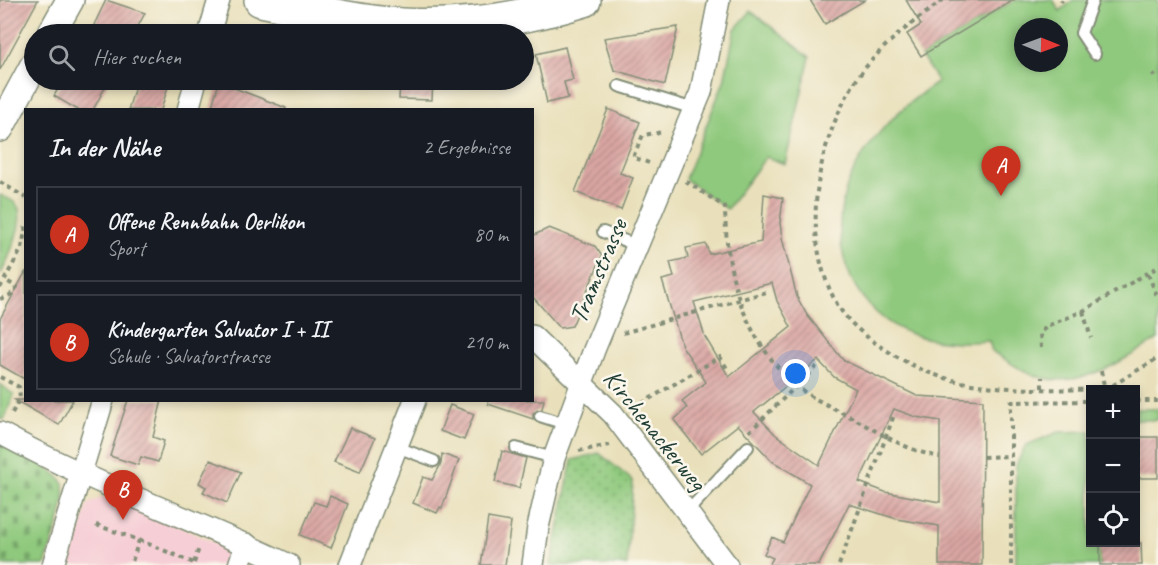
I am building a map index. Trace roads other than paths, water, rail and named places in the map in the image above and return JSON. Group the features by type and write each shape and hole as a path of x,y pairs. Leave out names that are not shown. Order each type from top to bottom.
{"main road":[{"path":"261,0 397,24"},
{"path":"431,24 515,17 584,0"}],"street":[{"path":"57,24 70,0"},
{"path":"212,24 219,0"},
{"name":"Tramstrasse","path":"533,565 538,527 562,456 565,424 694,109 712,44 719,0"},
{"path":"0,128 24,84"},
{"path":"189,108 193,90"},
{"name":"Kirchenackerweg","path":"534,338 583,382 613,414 727,565"},
{"path":"53,565 102,402"},
{"path":"350,565 414,402"},
{"path":"5,425 55,463 246,544 289,565"},
{"path":"239,565 246,544"}],"lane":[{"path":"1093,0 1081,33 1095,54"},
{"path":"619,86 694,109"},
{"path":"603,232 638,246"},
{"path":"540,416 565,424"},
{"path":"397,447 434,461"},
{"path":"687,512 748,447"},
{"path":"516,448 562,456"}],"place":[{"name":"Offene Rennbahn Oerlikon","path":"1001,196"},
{"name":"Kindergarten Salvator I + II","path":"123,520"}]}
